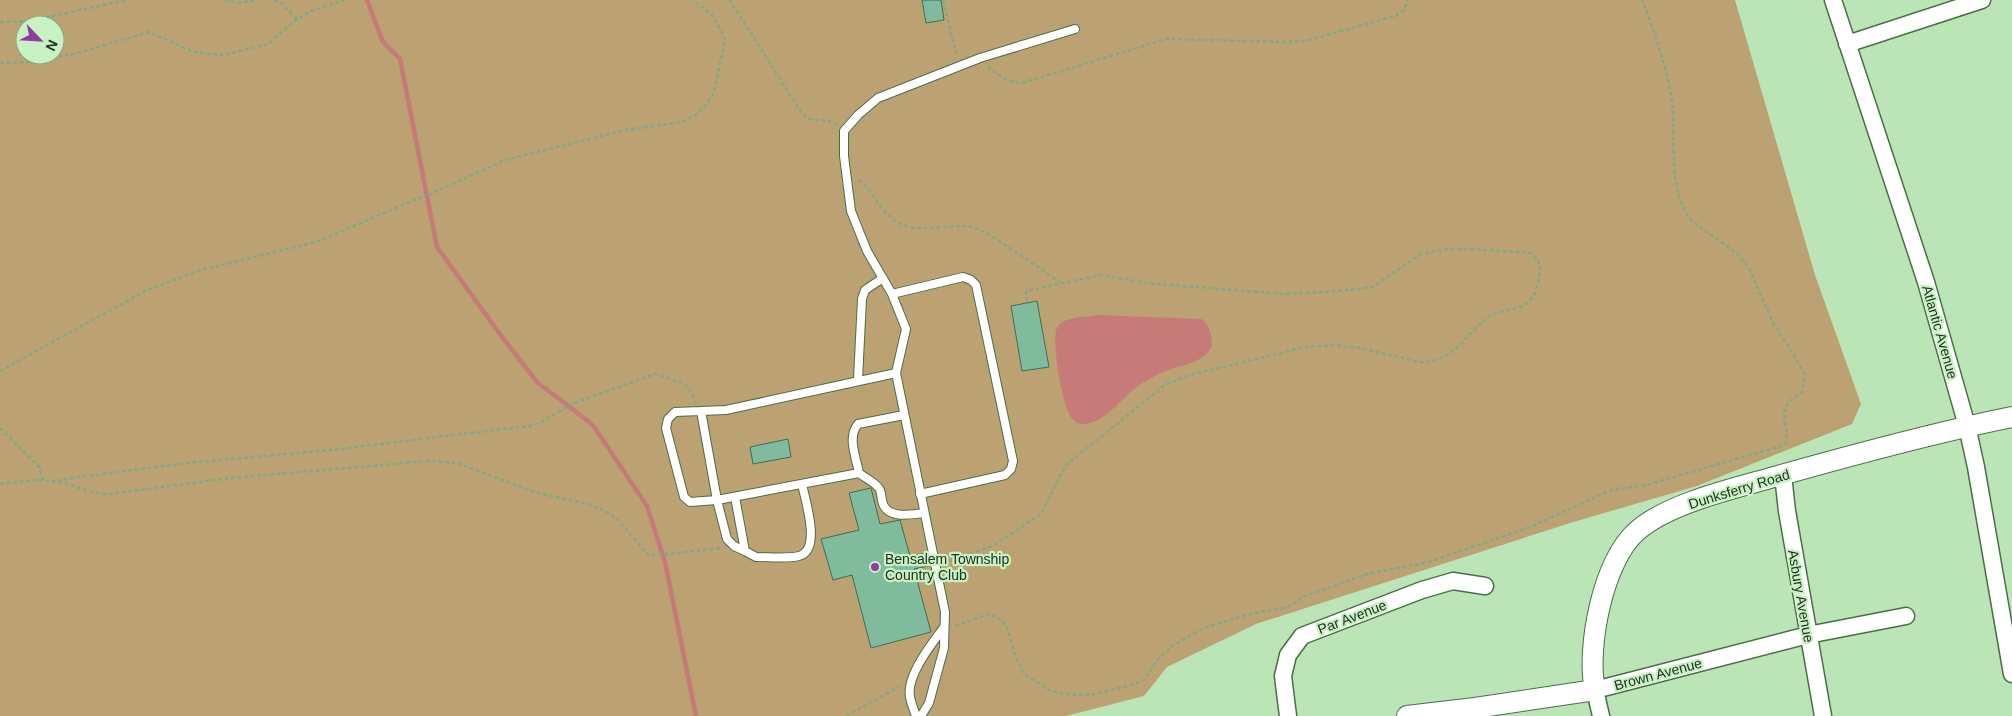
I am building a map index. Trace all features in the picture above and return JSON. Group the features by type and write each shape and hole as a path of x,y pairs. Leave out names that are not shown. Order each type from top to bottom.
{"street":[{"name":"Atlantic Avenue","path":"1833,0 1944,339 1967,426 2006,598 2012,674"},
{"path":"1847,44 1982,0"},
{"name":"Dunksferry Road","path":"1595,690 1591,661 1604,593 1616,557 1624,543 1649,522 1686,504 1784,474 1967,426 2012,417"},
{"name":"Asbury Avenue","path":"1784,474 1787,511 1824,716"},
{"name":"Par Avenue","path":"1288,716 1283,676 1288,655 1302,636 1422,590 1453,581 1485,586"},
{"name":"Brown Avenue","path":"1407,716 1595,690 1808,635 1906,616"},
{"path":"1595,690 1601,716"}],"lane":[{"path":"922,716 928,703 944,648 945,612 937,565 924,513 896,372 906,330 892,294 867,251 851,212 844,156 844,131 858,115 878,98 980,58 1075,29"},
{"path":"892,294 963,277 971,280 976,285 1013,461 1011,469 1005,475 920,494"},
{"path":"858,380 862,299 865,290 883,278"},
{"path":"896,372 726,410 674,412 668,419 666,428 684,497 690,502 697,503 717,500 859,473 874,482 880,490 883,504 889,512 897,514 924,513"},
{"path":"701,411 726,539 734,546 756,557 801,556 809,549 812,540 802,484"},
{"path":"859,473 852,436 853,429 858,424 904,415"},
{"path":"735,496 745,551"},
{"path":"916,716 909,696 913,679 919,663 944,626"}],"path":[{"path":"0,22 29,20 127,0"},
{"path":"225,0 237,4 257,0"},
{"path":"274,0 281,3 297,19"},
{"path":"0,63 27,62 74,54 149,32 194,52 223,55 268,44 297,19 314,10 344,0"},
{"path":"0,371 147,290 171,283 201,270 319,241 504,160 626,130 682,122 697,114 708,103 714,92 725,39 712,14 693,0"},
{"path":"729,0 749,28 761,51 802,113 808,119 828,121 844,131"},
{"path":"943,0 959,66"},
{"path":"980,58 1001,77 1011,82 1022,83 1166,39 1288,42 1309,40 1395,16 1404,10 1408,0"},
{"path":"944,626 954,626 988,614 997,617 1002,620 1008,630 1014,655 1024,674 1049,690 1063,694 1090,694 1135,684 1144,680 1157,660 1172,646 1204,628 1246,614 1288,607 1305,596 1368,574 1429,562 1530,527 1611,490 1646,484 1785,446 1788,436 1785,409 1790,401 1802,392 1804,375 1773,323 1750,270 1739,255 1691,220 1686,213 1676,182 1672,105 1665,67 1642,0"},
{"path":"844,156 855,177 864,183 884,211 898,223 916,230 938,226 977,228 1060,282"},
{"path":"937,565 993,546 1041,514 1065,466 1166,384 1194,374 1305,347 1334,345 1360,348 1420,362 1429,362 1455,350 1494,314 1527,303 1535,292 1541,266 1532,253 1511,250 1448,250 1421,254 1373,286 1327,292 1273,293 1147,283 1100,275 1060,282 1026,291 1028,303"},
{"path":"53,481 188,462 330,450 530,426 574,403 655,374 688,387 701,411"},
{"path":"0,428 39,468 43,480"},
{"path":"0,484 43,480 53,481 82,491 108,494 232,478 428,461 457,462 530,490 588,504 607,512 619,521 649,556 725,547"},
{"path":"846,716 913,679"}],"shaded area":[{"path":"0,0 1735,0 1815,275 1861,404 1852,424 1697,486 1570,523 1256,624 1167,667 1144,696 1066,716 0,716"},
{"path":"1098,315 1201,319 1207,324 1210,331 1212,346 1208,352 1196,361 1164,372 1142,384 1099,419 1092,423 1080,424 1071,417 1064,397 1056,355 1056,332 1058,326 1066,320"}],"building":[{"path":"922,0 941,0 944,20 926,23"},
{"path":"1037,301 1049,367 1022,371 1011,306"},
{"path":"788,439 791,457 753,464 750,447"},
{"name":"Bensalem Township Country Club","path":"871,488 880,524 900,520 910,556 925,553 928,566 914,569 931,632 871,648 852,575 833,580 821,539 859,530 849,493"}],"waterway":[{"path":"367,0 383,42 400,59 437,247 537,382 593,425 647,506 665,562 696,716"}],"place":[{"name":"Bensalem Township Country Club","path":"875,567"}]}
